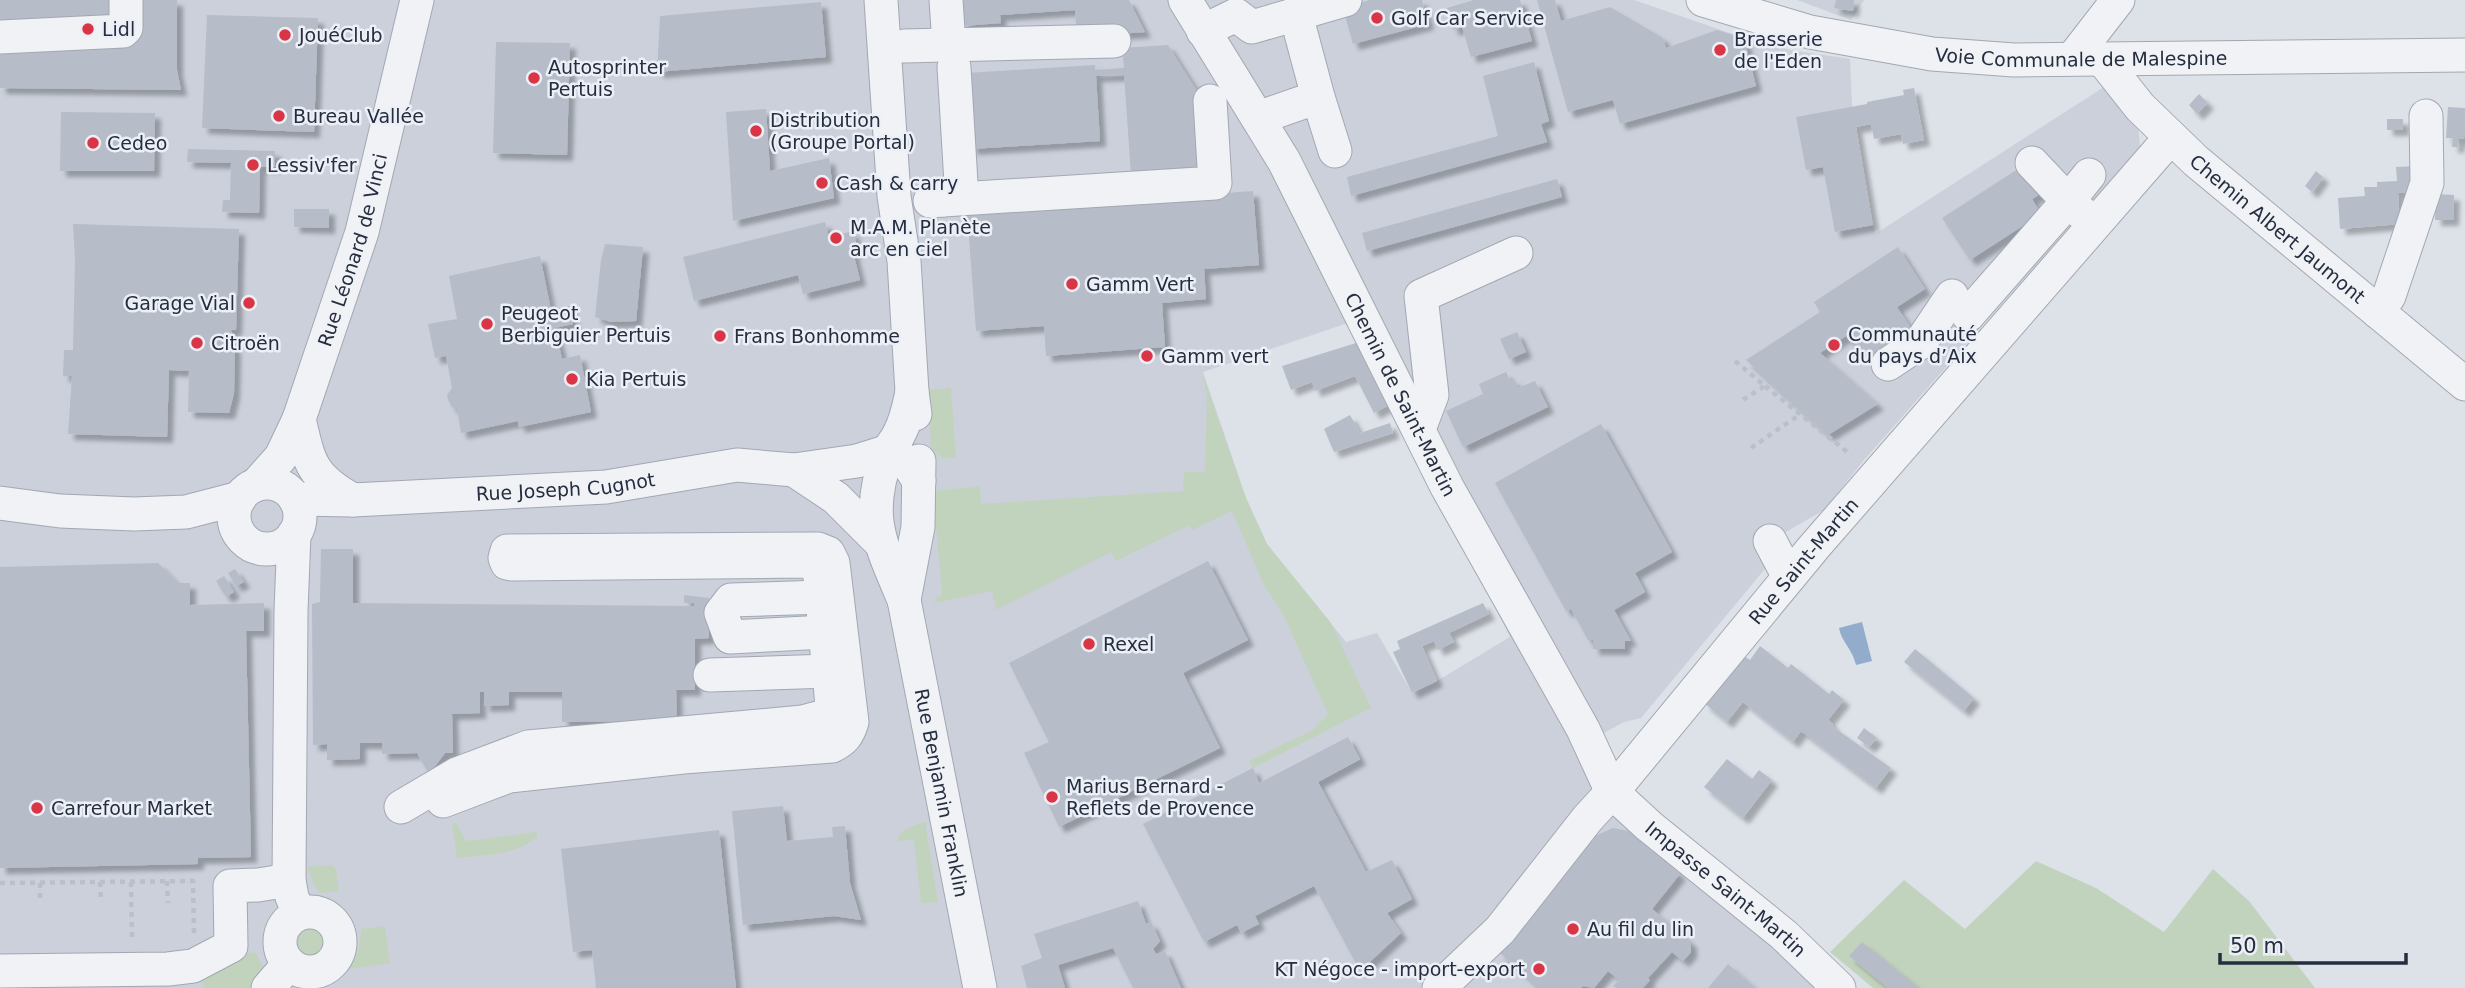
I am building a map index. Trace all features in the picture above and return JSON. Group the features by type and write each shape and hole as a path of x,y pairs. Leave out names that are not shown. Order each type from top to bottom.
{"street":[{"path":"0,37 123,31 126,28 126,0"},
{"name":"Rue Léonard de Vinci","path":"246,514 281,457 299,419 362,232 416,0"},
{"path":"881,0 894,196 904,261 912,393 919,440 918,527 904,600"},
{"path":"901,0 912,182 904,261"},
{"path":"943,200 961,183 946,0"},
{"name":"Chemin de Saint-Martin","path":"1185,0 1284,160 1447,487 1583,729 1612,792"},
{"path":"1203,31 1236,15 1252,27 1345,0"},
{"name":"Voie Communale de Malespine","path":"1703,0 1810,32 1932,54 2014,60 2465,55"},
{"path":"2088,59 2119,0"},
{"path":"1298,26 1335,151"},
{"path":"904,46 951,56 1114,41"},
{"name":"Chemin Albert Jaumont","path":"2088,59 2196,161 2465,384"},
{"path":"1258,118 1318,97"},
{"path":"910,202 1215,183 1210,101"},
{"path":"2378,312 2389,296 2427,183 2426,116"},
{"name":"Rue Saint-Martin","path":"1440,988 1500,930 1588,818 1789,577 2171,137"},
{"path":"2032,163 2068,201 2095,224"},
{"path":"1888,364 1921,342 1960,306 2068,201 2089,175"},
{"path":"1419,429 1432,395 1421,296 1516,253"},
{"path":"904,600 877,527 876,491 889,450 906,418 912,393"},
{"path":"299,419 308,458 315,471 345,501"},
{"path":"299,419 293,467 296,512 291,611 289,880 299,913"},
{"path":"889,450 906,461 919,494"},
{"name":"Rue Joseph Cugnot","path":"246,514 271,549 288,542 296,512 345,501 606,487 737,465 794,470 857,461 889,450"},
{"name":"Rue Joseph Cugnot","path":"794,470 877,527"},
{"path":"246,514 269,483 283,487 296,512"},
{"path":"877,527 919,494"},
{"path":"5,502 60,511 246,514"},
{"path":"246,514 291,611"},
{"path":"1770,541 1789,577"},
{"path":"401,807 457,774 528,747 818,720 830,715 830,671 816,564 803,561 512,564 507,563 505,558 507,551 817,549 828,553 834,563 852,722 849,733 842,741 832,746 683,757 509,776 443,801"},
{"path":"822,597 731,600 721,613 730,637 826,632"},
{"name":"Rue Benjamin Franklin","path":"904,600 980,988"},
{"path":"710,675 830,671"},
{"name":"Impasse Saint-Martin","path":"1612,792 1784,935 1839,988"},
{"path":"0,971 133,970 168,979 231,946 230,886 289,880"},
{"path":"299,913 321,913 338,929 338,953 331,964 301,978 282,955 279,944 281,931 288,920 299,913"}],"path":[{"path":"1735,361 1851,455"},
{"path":"1741,401 1765,386"},
{"path":"1751,448 1799,415"},
{"path":"167,881 168,902"},
{"path":"0,883 193,881"},
{"path":"100,882 101,902"},
{"path":"131,882 133,970"},
{"path":"40,883 40,901"}],"shaded area":[{"path":"0,0 1634,0 1744,38 1791,50 1850,59 1852,107 1875,234 2104,87 2138,123 2140,147 1864,460 1824,510 1770,541 1769,564 1641,718 1624,722 1604,733 1585,758 1823,988 0,988","holes":["1351,322 1510,637 1412,693 1377,633 1346,642 1267,544 1246,498 1203,372","1348,738 1360,760 1318,782 1366,872 1412,899 1387,913 1400,933 1360,971 1259,783"]},
{"path":"1797,0 1864,0 1851,20"}],"green space":[{"path":"1202,372 1246,498 1267,544 1331,623 1371,708 1253,768 1249,761 1313,730 1328,714 1283,614 1264,585 1232,511 1192,530 1189,525 1116,561 1111,552 996,610 992,591 935,603 935,598 942,595 933,491 980,486 981,504 1183,491 1184,472 1205,472 1207,394"},
{"path":"951,388 956,457 945,458 931,449 928,390"},
{"path":"925,822 938,902 921,903 914,840 897,841 904,830"},
{"path":"456,823 466,841 537,832 537,837 509,851 457,858 452,824"},
{"path":"2036,861 2096,888 2164,932 2213,869 2249,901 2315,988 1873,988 1830,952 1904,880 1965,929"},
{"path":"332,865 336,870 339,891 320,893 307,867"},
{"path":"311,925 323,930 328,942 323,954 311,959 299,954 294,942 299,930"},
{"path":"385,926 390,963 350,969 359,948 361,929"},
{"path":"255,952 263,967 252,988 204,988 200,972 234,955"}],"water":[{"path":"1862,622 1872,661 1856,665 1839,628"}],"building":[{"name":"Lidl","path":"0,0 177,0 177,70 181,90 0,88"},
{"path":"961,0 1129,0 1145,32 1077,37 1075,10 1000,15 1001,23 963,26"},
{"path":"1370,0 1422,0 1428,24 1353,44 1343,8"},
{"path":"1474,0 1520,0 1532,41 1471,57 1462,27 1453,30 1447,8"},
{"path":"1537,0 1555,0 1561,21 1610,7 1663,38 1666,48 1717,30 1744,38 1756,86 1620,124 1613,100 1568,112"},
{"path":"1836,0 1854,0 1853,11 1834,8"},
{"path":"821,2 826,57 657,72 660,16"},
{"path":"207,15 318,18 314,132 202,128"},
{"path":"496,42 570,43 567,155 493,153"},
{"path":"1168,45 1200,96 1205,169 1131,174 1124,75 1096,76 1100,141 971,149 966,73 1095,65 1095,70 1124,68 1122,48"},
{"path":"1534,62 1549,121 1541,124 1547,142 1351,196 1347,177 1498,136 1483,76"},
{"path":"1914,88 1924,140 1903,144 1901,134 1874,139 1871,124 1856,127 1873,225 1835,232 1823,167 1806,170 1796,117 1904,95 1903,90"},
{"path":"2199,94 2208,103 2197,114 2189,105"},
{"path":"2448,107 2465,108 2464,139 2459,139 2458,147 2452,147 2453,138 2446,138"},
{"path":"766,109 770,171 829,158 834,198 733,221 726,112"},
{"path":"61,112 155,113 154,171 60,171"},
{"path":"2387,119 2403,119 2403,130 2387,130"},
{"path":"188,149 275,151 275,167 260,167 259,213 222,212 223,200 230,200 231,163 187,162"},
{"path":"2024,165 2042,193 2032,199 2041,214 1970,260 1942,218"},
{"path":"2416,166 2418,191 2398,193 2400,224 2340,229 2338,198 2365,196 2364,187 2377,187 2377,182 2397,181 2396,167"},
{"path":"2316,171 2323,177 2312,192 2305,186"},
{"path":"1557,179 1562,197 1367,251 1362,233"},
{"path":"1253,191 1259,265 1204,269 1206,299 1162,303 1165,347 1046,356 1044,326 976,331 967,212"},
{"path":"2436,194 2454,195 2453,220 2435,220"},
{"path":"294,209 329,209 329,228 294,227"},
{"path":"825,222 829,237 853,231 858,250 853,252 860,280 803,294 798,275 694,301 683,257"},
{"path":"73,224 239,229 236,330 231,330 235,351 234,393 229,413 188,412 189,371 169,370 167,437 68,434 72,376 63,376 64,350 73,350"},
{"path":"605,244 643,247 636,321 611,322 595,317"},
{"path":"1898,247 1925,289 1897,307 1914,333 1873,359 1846,336 1820,353 1878,404 1828,435 1746,360 1820,312 1814,302"},
{"path":"540,256 551,310 570,306 573,324 555,328 562,359 580,355 591,412 519,427 518,421 461,433 457,409 452,407 447,395 452,388 446,356 435,358 428,324 457,319 449,276"},
{"path":"1517,332 1526,352 1509,359 1500,339"},
{"path":"1356,343 1389,405 1374,413 1355,376 1315,391 1312,382 1291,390 1282,366"},
{"path":"1506,372 1510,381 1514,379 1518,388 1535,381 1548,407 1463,447 1446,411 1483,394 1479,384"},
{"path":"1350,415 1360,433 1390,423 1393,433 1334,452 1324,429"},
{"path":"1601,424 1672,552 1635,573 1645,592 1614,610 1631,641 1625,641 1625,649 1593,649 1593,640 1588,640 1571,609 1566,611 1495,483"},
{"path":"321,549 353,549 353,603 694,606 694,603 684,603 684,595 709,598 709,638 695,639 695,690 676,690 677,721 562,722 562,692 509,692 509,705 484,706 484,692 480,692 480,713 452,714 453,753 445,753 429,774 417,753 382,754 382,743 360,743 360,759 327,760 327,744 313,745 312,604 320,602"},
{"path":"1208,561 1248,640 1183,673 1220,748 1059,827 1024,753 1049,742 1009,663"},
{"path":"158,563 177,583 190,583 190,605 264,603 264,631 246,631 251,857 198,858 198,864 0,868 0,567"},
{"path":"235,569 244,582 236,586 228,573"},
{"path":"224,576 234,592 226,597 216,581"},
{"path":"1483,603 1489,614 1449,633 1454,642 1438,650 1434,641 1422,646 1437,681 1412,693 1393,652 1400,649 1397,641"},
{"path":"1760,646 1788,668 1791,664 1829,694 1832,690 1844,700 1828,720 1832,726 1891,768 1876,788 1801,731 1793,742 1743,702 1727,722 1704,703 1744,656 1750,660"},
{"path":"1915,649 1974,698 1964,711 1904,662"},
{"path":"1864,728 1877,738 1869,747 1857,738"},
{"path":"1348,737 1360,759 1318,782 1366,872 1392,860 1412,899 1387,913 1401,933 1360,971 1314,886 1255,916 1259,924 1241,933 1237,925 1204,942 1143,824 1253,768 1259,783"},
{"path":"1727,759 1752,779 1759,770 1772,780 1743,818 1704,787"},
{"path":"783,806 787,841 833,837 832,827 845,826 850,883 861,920 834,916 743,925 732,811"},
{"path":"1613,828 1629,831 1680,874 1652,909 1691,942 1691,952 1683,961 1672,952 1648,978 1650,980 1643,988 1616,988 1613,986 1619,980 1608,971 1594,988 1539,988 1499,952 1595,836"},
{"path":"719,830 736,988 596,988 592,950 573,952 561,849"},
{"path":"1138,901 1146,924 1151,922 1160,941 1153,949 1156,954 1165,951 1181,988 1133,988 1113,948 1058,965 1065,988 1027,988 1021,966 1042,958 1034,934"},
{"path":"1862,942 1919,988 1888,988 1849,956"},
{"path":"1728,964 1755,988 1708,988"}],"place":[{"name":"Golf Car Service","path":"1377,18"},
{"name":"Lidl","path":"88,29"},
{"name":"JouéClub","path":"285,35"},
{"name":"Brasserie de l'Eden","path":"1720,50"},
{"name":"Autosprinter Pertuis","path":"534,78"},
{"name":"Bureau Vallée","path":"279,116"},
{"name":"Distribution (Groupe Portal)","path":"756,131"},
{"name":"Cedeo","path":"93,143"},
{"name":"Lessiv'fer","path":"253,165"},
{"name":"Cash & carry","path":"822,183"},
{"name":"M.A.M. Planète arc en ciel","path":"836,238"},
{"name":"Gamm Vert","path":"1072,284"},
{"name":"Garage Vial","path":"249,303"},
{"name":"Peugeot Berbiguier Pertuis","path":"487,324"},
{"name":"Frans Bonhomme","path":"720,336"},
{"name":"Citroën","path":"197,343"},
{"name":"Communauté du pays d’Aix","path":"1834,345"},
{"name":"Gamm vert","path":"1147,356"},
{"name":"Kia Pertuis","path":"572,379"},
{"name":"Rexel","path":"1089,644"},
{"name":"Marius Bernard - Reflets de Provence","path":"1052,797"},
{"name":"Carrefour Market","path":"37,808"},
{"name":"Au fil du lin","path":"1573,929"},
{"name":"KT Négoce - import-export","path":"1539,969"}]}
